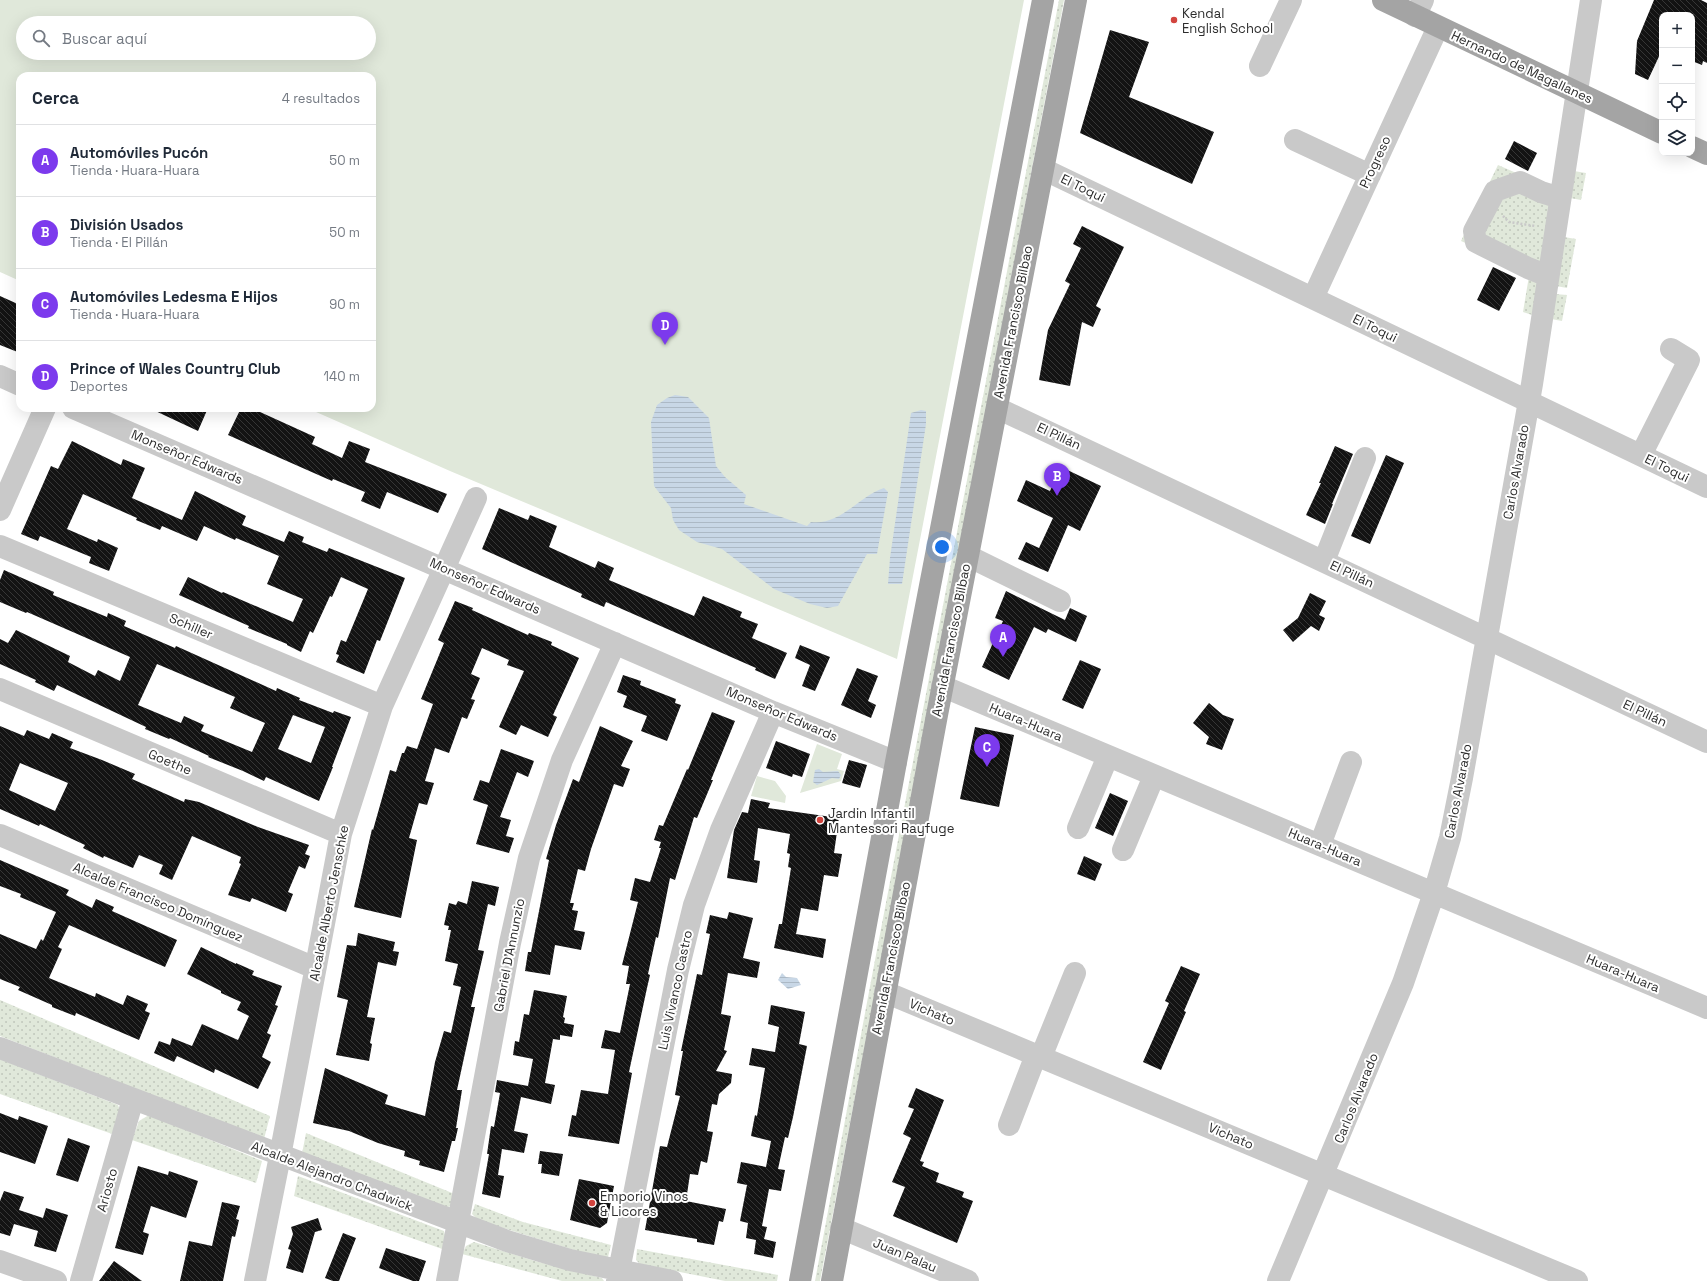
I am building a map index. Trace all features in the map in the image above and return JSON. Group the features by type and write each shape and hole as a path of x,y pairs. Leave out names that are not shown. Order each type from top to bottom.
{"main road":[{"path":"800,1281 896,762 1043,0"},
{"name":"Avenida Francisco Bilbao","path":"832,1281 942,686 1076,0"},
{"name":"Hernando de Magallanes","path":"1383,0 1419,8 1438,27 1659,132"},
{"path":"1695,148 1707,154"},
{"path":"896,762 906,771 914,782 918,795 919,808"}],"street":[{"path":"1260,66 1291,0"},
{"name":"Carlos Alvarado","path":"1278,1281 1404,983 1434,893 1450,838 1528,401 1591,0"},
{"name":"Progreso","path":"1313,298 1438,27"},
{"path":"1295,140 1370,175"},
{"name":"El Toqui","path":"1043,169 1707,486"},
{"path":"1548,276 1528,268 1476,242 1474,231 1495,191 1520,182 1541,192 1560,198"},
{"path":"1641,455 1689,360 1671,349"},
{"path":"0,376 16,383"},
{"name":"El Pillán","path":"996,408 1707,742"},
{"path":"0,510 43,412"},
{"name":"Monseñor Edwards","path":"82,412 773,712 896,762"},
{"path":"1324,561 1365,458"},
{"name":"Alcalde Alberto Jenschke","path":"255,1281 341,834 382,706 476,498"},
{"name":"Schiller","path":"0,546 382,706"},
{"path":"968,556 1060,601"},
{"name":"Gabriel D'Annunzio","path":"447,1281 510,943 530,858 562,760 615,643"},
{"name":"Huara-Huara","path":"942,686 1707,1008"},
{"name":"Goethe","path":"0,689 341,834"},
{"name":"Luis Vivanco Castro","path":"618,1276 678,970 694,905 721,830 773,712"},
{"path":"1078,828 1108,756"},
{"path":"1320,845 1351,762"},
{"path":"1123,850 1154,776"},
{"name":"Alcalde Francisco Domínguez","path":"0,835 315,968"},
{"path":"1009,1125 1075,973"},
{"name":"Vichato","path":"885,992 1577,1281"},
{"name":"Alcalde Alejandro Chadwick","path":"0,1048 458,1224 618,1276 672,1281"},
{"name":"Ariosto","path":"81,1281 133,1099"},
{"name":"Juan Palau","path":"841,1228 968,1281"},
{"path":"0,1261 56,1281"}],"path":[{"path":"1490,200 1509,222 1535,226"}],"shaded area":[{"path":"0,0 1024,0 897,659 450,471 316,412 376,412 376,72 16,72 16,279 0,272"},
{"path":"1059,0 1064,0 820,1281 815,1281 871,981"},
{"path":"1498,165 1555,190 1540,276 1461,241"},
{"path":"1574,171 1586,173 1581,200 1570,198"},
{"path":"1564,237 1576,239 1567,288 1556,286"},
{"path":"1529,276 1539,278 1532,315 1523,312"},
{"path":"1555,294 1567,295 1562,321 1551,319"},
{"path":"817,744 842,754 837,769 844,771 841,781 800,793"},
{"path":"757,776 775,781 786,796 785,803 751,796"},
{"path":"0,1000 270,1116 264,1139 0,1036"},
{"path":"0,1059 118,1105 122,1116 115,1135 0,1094"},
{"path":"149,1115 262,1161 256,1183 132,1140 139,1121"},
{"path":"306,1133 457,1195 452,1205 443,1210 301,1159"},
{"path":"298,1176 444,1231 446,1239 445,1250 294,1196"},
{"path":"475,1204 523,1222 611,1245 608,1257 596,1257 478,1220 472,1214"},
{"path":"474,1242 535,1261 602,1278 604,1281 562,1281 462,1254 466,1246"},
{"path":"637,1249 778,1275 777,1281 725,1281 640,1264 636,1260"}],"water":[{"path":"675,395 688,397 709,418 716,466 725,477 746,495 744,504 807,526 811,522 831,520 849,510 866,497 884,488 888,492 877,554 867,554 838,606 827,608 810,604 774,589 722,549 697,542 679,530 673,520 671,508 654,486 651,422 657,405 667,398"},
{"path":"921,410 926,411 926,424 902,584 888,584 890,558 911,413"},
{"path":"819,769 823,772 838,771 841,775 839,779 832,778 817,785 813,782 815,770"},
{"path":"782,973 786,977 797,978 801,985 788,989 778,980"}],"building":[{"path":"1654,0 1701,0 1707,3 1707,63 1703,61 1702,65 1695,62 1695,12 1659,12 1659,56 1648,80 1635,74 1637,41"},
{"path":"1110,30 1149,42 1129,97 1214,132 1192,184 1080,133"},
{"path":"1514,141 1537,153 1528,171 1505,159"},
{"path":"1082,226 1124,247 1096,306 1101,309 1093,327 1082,322 1070,386 1039,380 1048,330 1070,284 1065,281 1081,248 1073,244"},
{"path":"1493,267 1516,278 1499,311 1477,300"},
{"path":"0,296 16,303 16,351 0,345"},
{"path":"158,412 206,412 198,431"},
{"path":"239,412 260,412 315,437 312,444 342,458 349,441 370,449 365,462 447,494 438,513 387,492 380,509 361,501 365,492 333,479 332,481 228,435"},
{"path":"72,441 121,465 123,459 145,468 132,498 182,520 195,491 246,516 242,525 284,542 289,531 304,537 302,542 327,552 329,548 405,578 380,641 377,640 364,674 336,662 339,655 336,654 341,640 346,642 368,589 341,577 332,597 330,596 313,633 310,631 301,652 287,644 248,628 249,626 179,595 188,577 222,593 223,592 293,622 303,599 267,584 279,556 236,538 235,540 204,526 197,541 162,526 160,530 83,494 67,529 97,542 98,539 118,548 109,571 89,563 91,557 40,536 38,541 21,534 51,466 58,469"},
{"path":"1335,446 1353,454 1325,524 1306,515 1321,483 1319,483"},
{"path":"1386,455 1404,463 1370,544 1351,536"},
{"path":"1061,467 1101,486 1080,531 1068,525 1048,572 1018,559 1026,542 1039,548 1053,518 1017,501 1026,480 1050,491"},
{"path":"499,508 528,520 530,515 557,526 549,547 595,568 598,561 614,568 609,580 694,616 703,596 742,612 740,617 758,624 752,638 787,653 775,679 755,670 756,668 606,602 604,607 581,597 582,594 482,549"},
{"path":"4,570 54,592 53,595 107,617 108,613 126,621 124,626 175,648 176,646 276,691 277,688 300,698 299,700 333,713 334,711 351,717 319,801 266,777 264,781 208,757 209,756 170,738 169,739 145,729 146,727 57,685 54,691 35,682 36,680 0,664 0,639 8,643 16,630 70,656 68,662 95,676 98,670 120,681 130,657 27,612 26,613 0,602 0,580","holes":["157,664 235,697 230,708 265,723 252,752 201,731 204,725 184,716 181,723 138,705","293,715 325,727 311,763 278,749"]},
{"path":"1006,591 1065,620 1070,608 1087,616 1076,642 1048,629 1046,633 1034,627 1009,680 982,667 1003,621 995,618"},
{"path":"1310,593 1326,601 1319,615 1325,618 1319,631 1311,626 1293,642 1283,630 1298,618"},
{"path":"455,601 473,608 472,610 528,635 529,633 552,642 551,645 579,658 553,715 557,717 548,737 521,725 516,735 499,727 524,671 507,665 509,660 482,648 471,674 480,678 471,699 475,700 467,719 462,717 449,753 435,748 425,781 434,783 427,805 419,803 409,838 417,840 401,918 354,907 372,829 373,830 390,770 396,772 402,753 404,753 407,746 417,749 433,704 421,699 444,643 438,640"},
{"path":"800,645 830,657 815,691 802,686 810,665 795,658"},
{"path":"1080,660 1101,669 1083,709 1062,700"},
{"path":"857,668 878,676 868,701 876,705 871,718 841,705"},
{"path":"623,675 641,681 640,685 676,699 675,703 681,705 667,741 641,731 647,716 623,707 627,696 617,692"},
{"path":"1209,703 1223,715 1234,719 1222,750 1206,744 1209,737 1193,723"},
{"path":"712,712 735,721 697,818 694,817 675,880 670,878 658,938 656,937 648,974 650,975 629,1072 632,1073 619,1144 568,1136 572,1115 576,1116 581,1090 608,1094 615,1050 601,1048 605,1030 620,1033 630,984 626,984 629,966 622,965 638,902 630,900 635,878 650,882 661,848 659,848 661,842 654,840 659,825 663,826"},
{"path":"0,726 24,736 27,730 49,739 52,733 73,742 70,748 135,774 132,779 184,802 185,799 199,802 258,827 309,845 305,854 310,856 305,869 299,866 288,892 293,894 286,912 252,898 250,902 228,895 241,864 239,863 241,857 192,836 172,880 159,874 163,865 139,855 133,868 104,856 103,858 83,848 85,845 40,824 39,826 0,809","holes":["20,763 68,783 55,811 9,790"]},
{"path":"600,726 633,741 621,766 630,769 623,787 614,784 591,849 585,871 578,869 570,903 574,903 572,910 578,911 574,930 585,932 581,950 555,945 550,975 525,971 528,952 531,952 549,860 546,859 556,825 573,779 579,782"},
{"path":"975,727 1014,735 999,807 960,799"},
{"path":"776,741 810,754 802,777 793,774 792,777 766,768"},
{"path":"501,749 534,761 528,777 517,772 500,817 511,820 506,836 514,838 509,853 476,844 488,805 473,800 480,780 489,783"},
{"path":"849,760 867,765 860,788 842,783"},
{"path":"1110,793 1128,801 1113,836 1095,828"},
{"path":"751,799 770,803 768,808 839,818 834,853 842,854 838,877 824,875 818,911 801,908 796,934 826,939 823,958 774,948 779,924 782,924 791,868 788,867 790,854 787,853 790,834 758,828 754,860 760,861 757,883 727,878 734,830 742,812 748,813"},
{"path":"1084,856 1102,864 1095,881 1077,874"},
{"path":"0,860 69,890 66,895 92,908 96,899 114,907 112,911 177,940 165,967 69,925 58,947 62,949 49,978 95,997 96,993 123,1005 127,995 148,1004 145,1011 150,1013 139,1040 76,1013 75,1016 52,1007 52,1005 18,990 20,987 0,979 0,934 36,949 41,939 43,941 56,912 20,897 21,894 0,886"},
{"path":"472,881 499,887 495,906 488,904 478,950 484,951 471,1007 475,1007 457,1090 462,1090 456,1128 458,1128 455,1141 452,1141 444,1172 419,1165 420,1161 404,1156 405,1151 378,1143 349,1131 313,1123 325,1068 388,1095 385,1104 425,1116 435,1062 444,1031 451,1033 461,987 453,985 458,964 445,961 451,930 448,930 449,926 444,925 449,903 456,905 458,901 467,904"},
{"path":"729,912 753,918 743,958 760,962 757,978 728,973 721,1014 731,1016 724,1050 727,1051 716,1071 732,1074 731,1083 719,1094 717,1105 712,1104 707,1131 713,1132 707,1163 701,1161 698,1175 690,1174 686,1201 726,1209 723,1222 719,1221 714,1245 697,1242 697,1239 645,1230 660,1146 667,1147 680,1096 675,1095 683,1051 681,1051 697,974 702,975 710,934 706,933 710,915 727,919"},
{"path":"358,933 395,942 393,951 399,952 396,966 378,962 367,1017 375,1018 370,1043 372,1044 369,1061 336,1055 348,1000 337,997 347,945 356,946"},
{"path":"201,947 254,971 252,975 282,986 275,1005 278,1006 267,1033 271,1035 262,1057 271,1062 258,1089 215,1069 214,1073 177,1056 174,1062 154,1053 159,1041 170,1045 172,1038 192,1046 202,1024 238,1040 249,1016 237,1010 241,1002 221,993 221,991 187,974"},
{"path":"1181,966 1200,974 1184,1011 1186,1012 1161,1070 1143,1062 1169,1003 1165,1001"},
{"path":"534,990 567,996 563,1017 565,1018 564,1023 574,1025 572,1037 560,1035 560,1040 553,1039 545,1083 555,1085 551,1104 521,1097 514,1131 528,1134 524,1153 502,1149 498,1175 504,1176 500,1198 482,1194 489,1154 487,1154 491,1126 494,1127 500,1093 495,1092 497,1080 528,1086 533,1059 513,1055 515,1041 519,1042 524,1014 529,1015"},
{"path":"771,1005 805,1012 799,1044 807,1046 793,1117 788,1138 785,1137 778,1169 785,1170 781,1191 769,1189 762,1226 767,1227 764,1239 776,1242 773,1258 754,1254 756,1240 746,1238 748,1223 740,1221 747,1185 737,1183 741,1162 766,1167 771,1141 751,1136 755,1115 757,1116 765,1068 749,1065 752,1048 775,1052 779,1027 768,1024"},
{"path":"916,1088 944,1100 920,1161 924,1162 922,1166 939,1173 936,1182 964,1192 962,1197 973,1201 957,1243 893,1216 905,1187 892,1182 911,1138 903,1134 914,1109 908,1107"},
{"path":"0,1113 18,1120 19,1116 48,1126 35,1164 0,1152"},
{"path":"68,1138 90,1146 78,1182 56,1175"},
{"path":"540,1151 563,1154 559,1176 541,1173 542,1164 538,1164"},
{"path":"138,1166 168,1175 169,1171 198,1181 186,1218 151,1206 143,1232 149,1234 143,1255 115,1248"},
{"name":"Emporio Vinos & Licores","path":"579,1179 614,1186 607,1223 600,1228 570,1220"},
{"path":"4,1191 24,1197 19,1210 43,1218 46,1208 68,1215 56,1252 34,1246 38,1231 14,1224 10,1236 0,1233 0,1201"},
{"path":"222,1202 240,1206 236,1219 239,1220 235,1237 232,1236 223,1281 180,1281 189,1241 212,1246"},
{"path":"318,1218 322,1230 315,1232 303,1273 286,1268 291,1250 288,1249 293,1234 291,1227"},
{"path":"343,1233 356,1238 339,1281 333,1281 325,1278"},
{"path":"386,1248 426,1261 419,1281 413,1281 379,1268"},
{"path":"114,1261 142,1281 99,1281"}],"place":[{"name":"Kendal English School","path":"1174,20"},
{"name":"Prince of Wales Country Club","path":"665,345"},
{"name":"División Usados","path":"1057,496"},
{"name":"Automóviles Pucón","path":"1003,657"},
{"name":"Automóviles Ledesma E Hijos","path":"987,767"},
{"name":"Jardin Infantil Mantessori Rayfuge","path":"820,820"},
{"name":"Emporio Vinos & Licores","path":"592,1203"}]}
